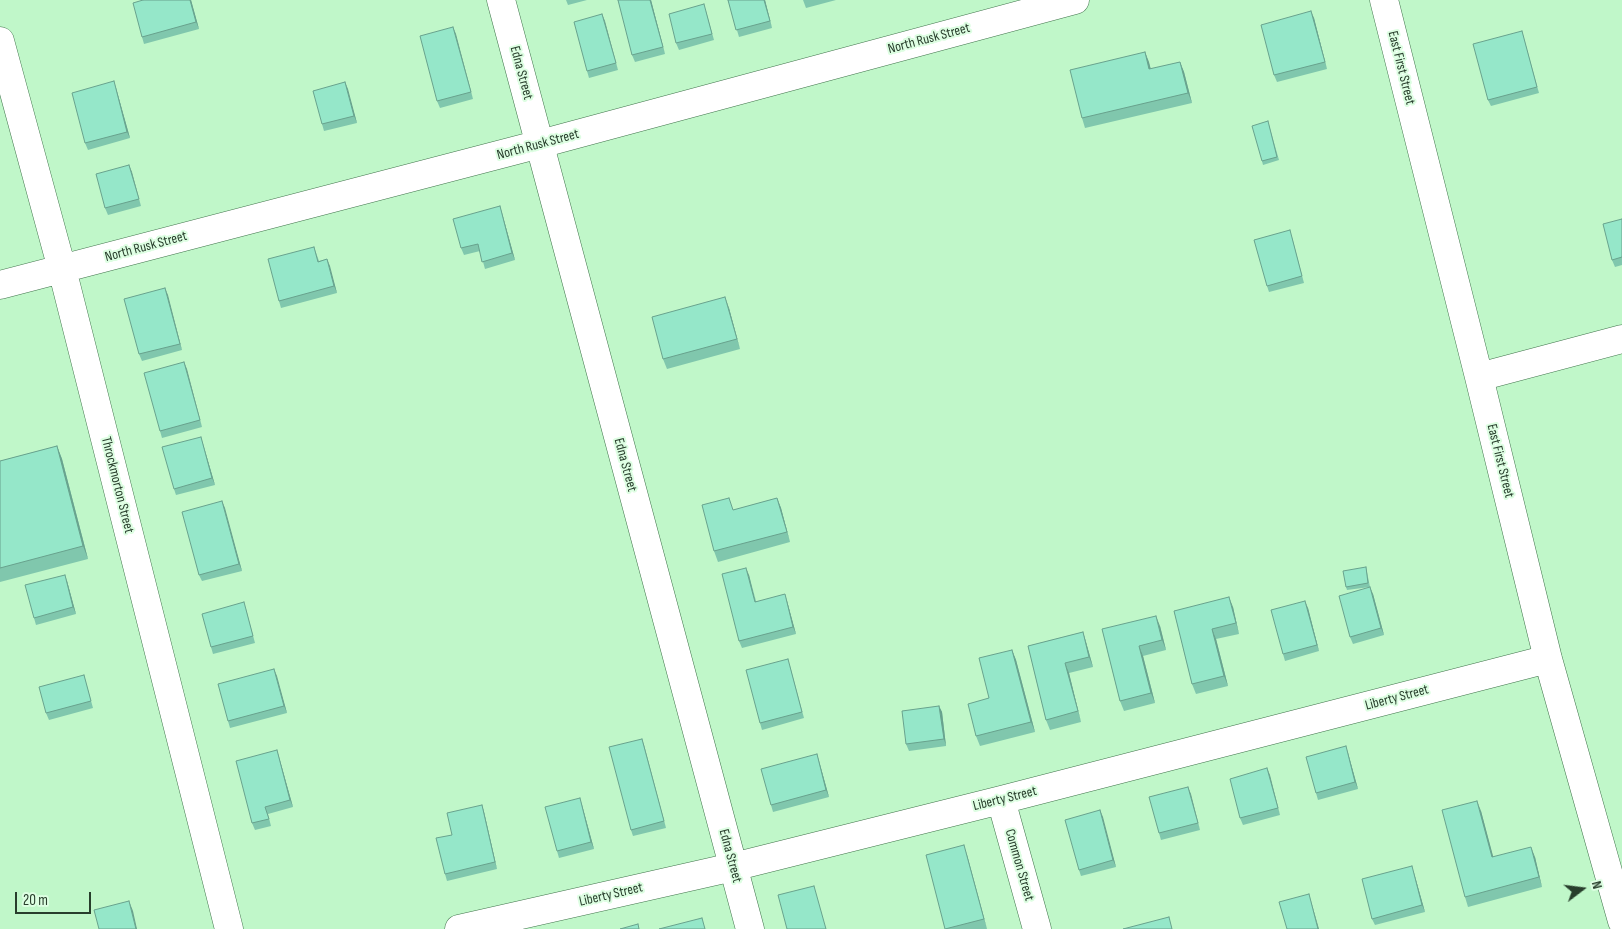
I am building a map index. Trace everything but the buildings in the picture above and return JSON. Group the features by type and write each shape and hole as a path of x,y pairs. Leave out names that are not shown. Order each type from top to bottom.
{"street":[{"name":"Edna Street","path":"501,0 750,929"},
{"name":"North Rusk Street","path":"0,285 540,144 1075,0"},
{"name":"East First Street","path":"1384,0 1548,659 1622,921"},
{"name":"Throckmorton Street","path":"0,42 62,269 229,929"},
{"path":"1479,377 1622,339"},
{"name":"Liberty Street","path":"459,929 733,867 1548,659"},
{"name":"Common Street","path":"1001,800 1037,929"},
{"path":"1617,929 1622,928"}]}
